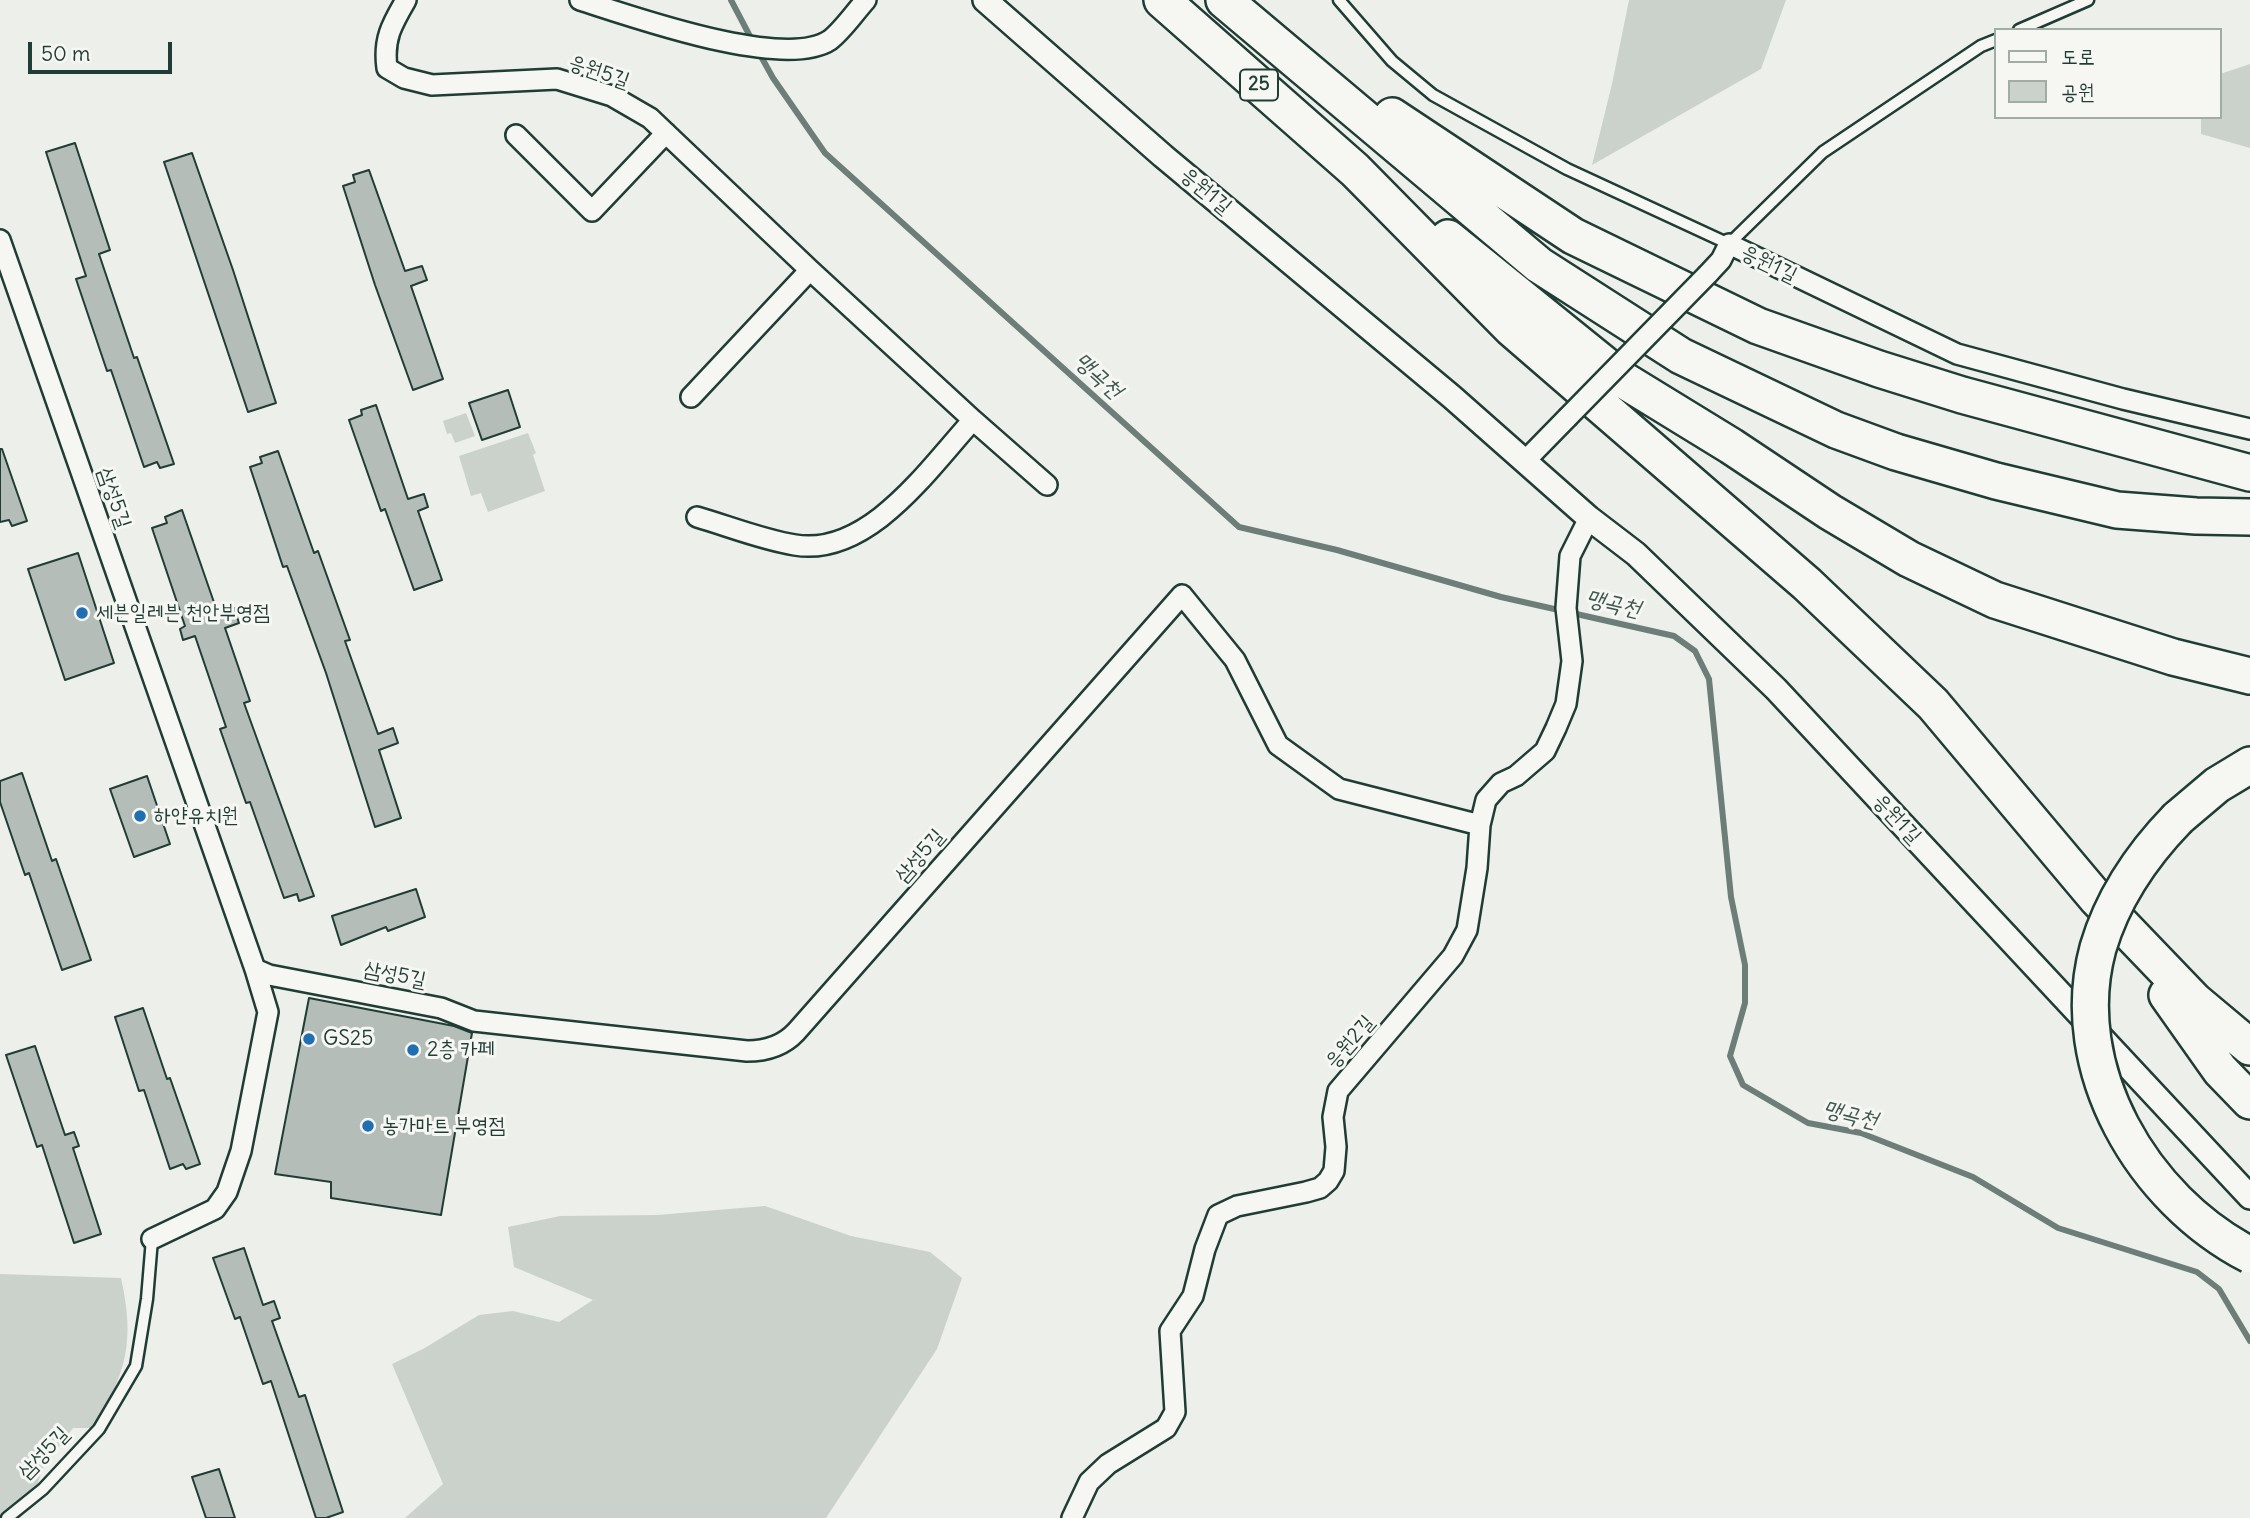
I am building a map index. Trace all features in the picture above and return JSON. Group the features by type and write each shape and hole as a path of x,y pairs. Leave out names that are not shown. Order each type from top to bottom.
{"highway":[{"name":"25","path":"1162,0 1355,170"},
{"path":"1230,5 1573,236 1758,326 1962,395 2250,473"},
{"path":"1230,5 1539,265 1681,356 1836,430 1896,452 1996,481 2117,510 2250,517"},
{"path":"1355,170 1451,240 1625,381 1731,446 1830,512 1909,559 1995,600 2173,657 2250,676"},
{"path":"1355,170 1511,328 1807,584 1933,704 2097,899 2195,1001 2250,1047"},
{"path":"2250,765 2199,798 2152,846 2116,902 2098,950 2093,978 2094,1040 2099,1069 2110,1103 2124,1132 2142,1159 2180,1205 2229,1244 2250,1255"},
{"path":"2097,899 2220,1070 2250,1101"}],"street":[{"name":"응원5길","path":"406,0 390,30 384,50 387,68 404,78 432,85 557,79 612,96 650,118 810,270 1047,485"},
{"path":"580,0 690,35 727,43 806,49 830,40 866,0"},
{"name":"응원1길","path":"985,0 1163,156 1441,388 1589,518 1636,554 1776,689 2250,1197"},
{"path":"516,135 592,211 666,133"},
{"name":"삼성5길","path":"0,240 268,1012 240,1151 227,1192 215,1209 152,1239"},
{"name":"응원1길","path":"1525,461 1708,274 1721,260 1729,244 1957,354 2123,399 2250,429"},
{"path":"691,397 810,270"},
{"path":"697,517 796,545 826,544 863,531 887,514 973,420"},
{"name":"응원2길","path":"1072,1518 1089,1482 1108,1464 1166,1428 1175,1412 1170,1331 1193,1296 1205,1249 1218,1215 1237,1206 1320,1188 1328,1181 1334,1171 1336,1147 1333,1117 1338,1091 1453,956 1467,930 1477,869 1480,825 1486,800 1501,783 1516,776 1545,751 1566,704 1572,661 1567,609 1570,556 1589,518"},
{"name":"삼성5길","path":"255,970 441,1008 474,1021 747,1051 758,1051 780,1044 789,1040 1182,595 1235,660 1278,745 1339,789 1480,825"}],"lane":[{"path":"1339,0 1392,61 1433,95 1567,169 1729,244 1823,152 1982,46 1994,41"},
{"path":"2024,28 2088,0"},
{"name":"삼성5길","path":"7,1518 43,1489 99,1429 136,1366 147,1299 152,1239"}],"green space":[{"path":"1629,0 1786,0 1761,69 1592,165 1612,84"},
{"path":"2250,64 2250,148 2201,134 2201,119 2222,119 2222,73"},
{"path":"466,413 475,436 455,443 451,433 447,434 443,421"},
{"path":"528,433 545,491 488,512 481,493 471,496 459,456"},
{"path":"765,1206 851,1236 930,1252 962,1278 937,1349 826,1518 405,1518 443,1484 392,1364 423,1349 479,1315 513,1311 559,1322 593,1300 514,1267 508,1227 560,1216 657,1215"},
{"path":"0,1274 121,1278 127,1339 125,1356 113,1391 92,1428 73,1428 43,1468 37,1486 0,1515"}],"building":[{"path":"75,143 110,250 99,254 174,464 160,468 157,462 144,467 111,370 107,371 76,279 86,276 46,152"},
{"path":"192,153 276,403 248,412 164,162"},
{"path":"369,170 405,271 422,266 427,280 411,286 443,379 413,390 343,186 355,182 353,175"},
{"path":"508,390 520,427 482,440 469,403"},
{"path":"376,405 408,499 424,494 428,507 418,511 442,580 414,590 385,509 381,511 349,420 362,415 361,410"},
{"path":"0,449 27,521 12,526 9,520 0,522"},
{"path":"278,451 314,553 318,551 350,640 345,641 378,734 393,728 398,743 379,750 401,818 375,827 326,673 287,566 283,567 250,467 262,463 260,457"},
{"path":"182,510 218,614 234,608 239,623 225,628 250,701 244,703 314,896 299,901 297,894 284,898 250,802 246,803 220,729 226,727 195,636 183,640 180,629 185,626 152,528 167,523 165,517"},
{"path":"78,553 114,663 65,680 28,569"},
{"path":"22,773 52,861 56,859 91,960 62,970 29,873 25,875 0,802 0,781"},
{"name":"하얀유치원","path":"147,776 170,844 134,857 110,789"},
{"path":"416,889 425,917 388,931 386,927 341,945 332,916"},
{"path":"309,998 454,1026 472,1033 441,1215 331,1198 331,1182 275,1174"},
{"path":"143,1008 200,1164 186,1169 183,1164 170,1169 144,1090 139,1091 115,1017"},
{"path":"35,1046 65,1135 74,1132 79,1146 73,1148 101,1234 74,1243 42,1145 37,1147 6,1055"},
{"path":"244,1248 263,1305 274,1301 280,1318 272,1321 299,1397 305,1395 343,1512 326,1518 316,1518 271,1381 263,1384 240,1317 235,1319 213,1258"},
{"path":"219,1469 235,1518 206,1518 192,1477"}],"waterway":[{"name":"맹곡천","path":"731,0 753,42"},
{"name":"맹곡천","path":"758,51 773,78 825,153 1239,527 1337,550 1501,597 1674,636 1695,651 1709,679 1731,897 1745,965 1745,1003 1730,1056 1743,1085 1808,1123 1861,1133 1973,1177 2058,1228 2197,1272 2219,1289 2250,1341"}],"place":[{"name":"세븐일레븐 천안부영점","path":"82,613"},
{"name":"하얀유치원","path":"140,816"},
{"name":"GS25","path":"309,1039"},
{"name":"2층 카페","path":"413,1050"},
{"name":"농가마트 부영점","path":"368,1126"}]}
